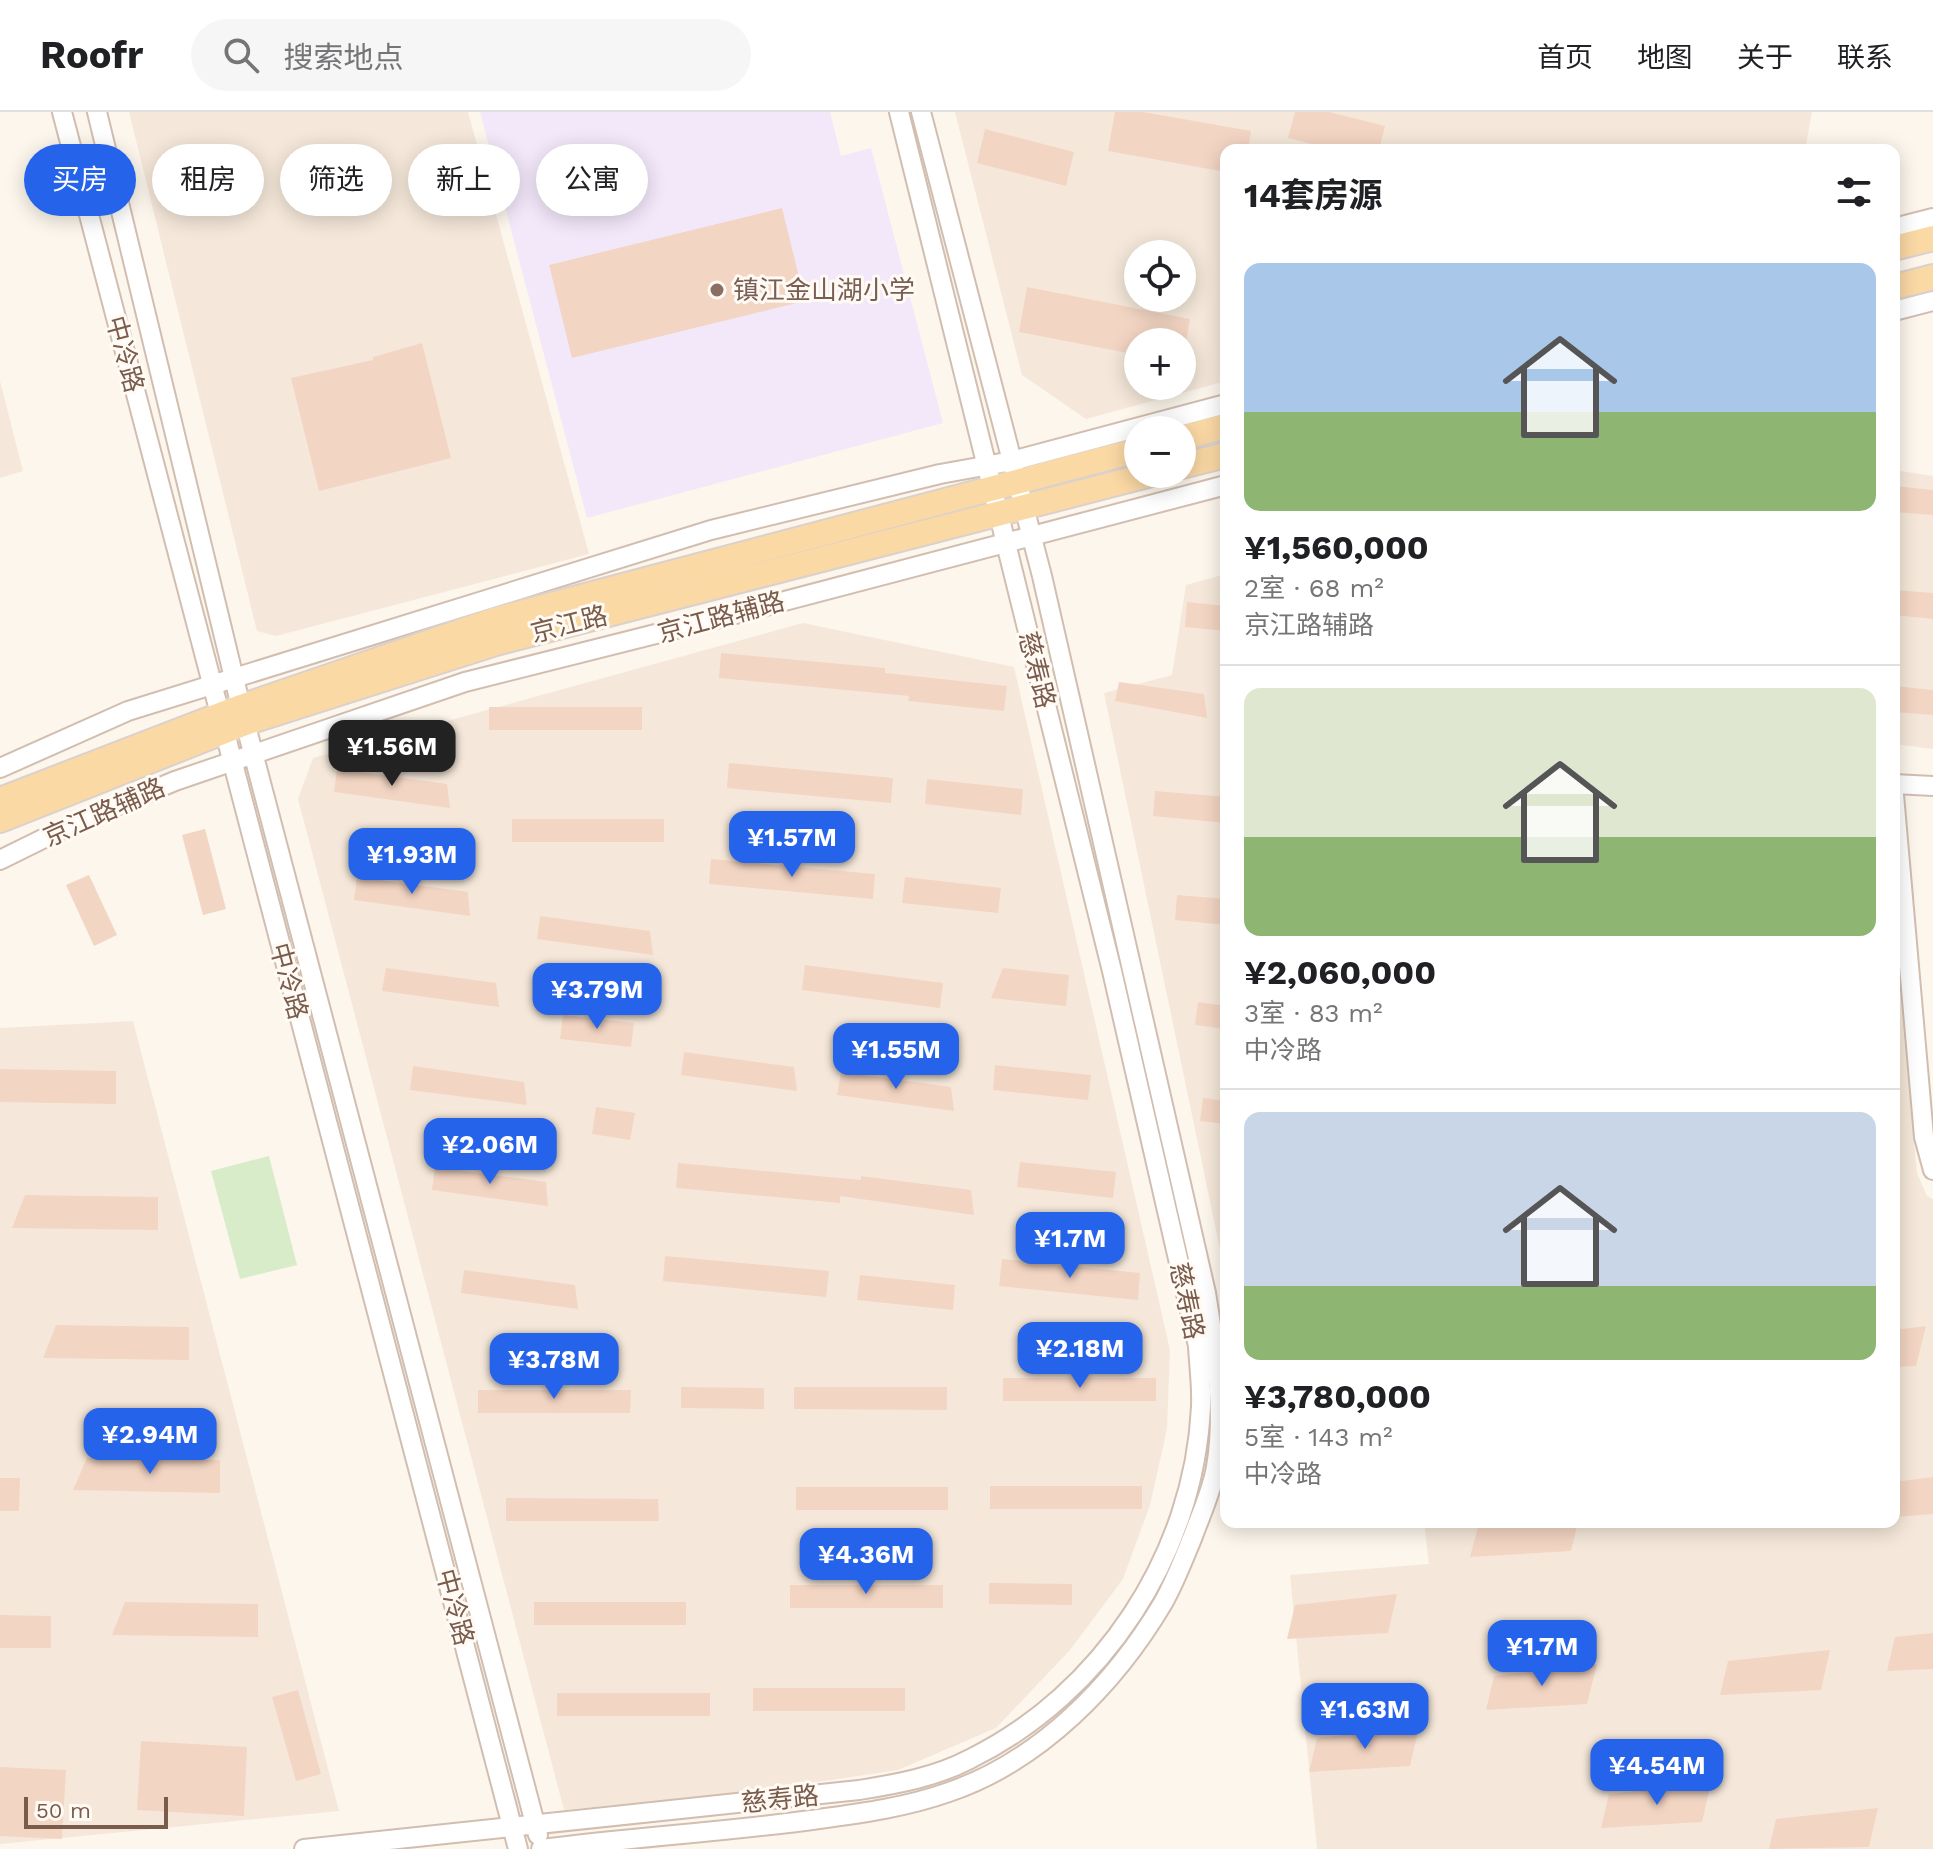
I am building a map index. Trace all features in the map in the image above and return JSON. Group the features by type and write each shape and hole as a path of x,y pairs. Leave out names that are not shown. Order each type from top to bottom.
{"main road":[{"path":"1900,246 1933,238"},
{"path":"1900,285 1933,277"},
{"path":"1196,434 1220,428"},
{"name":"京江路","path":"0,800 232,719 494,620 990,477 1124,452"},
{"path":"1196,462 1220,456"},
{"name":"京江路","path":"0,820 232,719 496,643 1124,481"}],"street":[{"name":"中冷路","path":"62,112 211,684 253,753 541,1849"},
{"name":"中冷路","path":"97,112 234,677 231,761 518,1849"},
{"name":"慈寿路","path":"304,1849 859,1790 910,1781 969,1760 1049,1709 1083,1679 1143,1597 1164,1558 1181,1510 1194,1465 1201,1407 1198,1346 1112,971 899,112"},
{"name":"慈寿路","path":"921,112 1032,534 1206,1293 1220,1394"},
{"path":"1900,226 1933,218"},
{"path":"1900,309 1933,301"},
{"path":"1015,471 1220,406"},
{"path":"0,768 128,711 711,530 990,477"},
{"name":"京江路辅路","path":"0,860 77,822 231,761 465,682 1220,487"},
{"path":"1900,784 1933,786"},
{"path":"1900,863 1924,1137 1933,1170"},
{"name":"慈寿路","path":"541,1849 736,1831 861,1813 951,1792 1010,1765 1061,1726 1100,1688 1139,1640 1165,1600 1202,1512 1216,1468 1220,1414"}],"shaded area":[{"path":"129,112 468,112 477,144 408,144 408,216 496,216 589,554 276,636 257,631 155,216 264,216 264,144 152,144 152,205"},
{"name":"镇江金山湖小学","path":"480,112 830,112 841,156 871,148 943,423 587,518 507,216 520,216 520,144 488,144"},
{"path":"955,112 1812,112 1806,144 1220,144 1220,383 1196,389 1196,328 1124,328 1124,400 1156,400 1086,419 1022,375"},
{"path":"0,381 23,471 0,478"},
{"path":"1900,471 1933,476 1933,749 1900,745"},
{"path":"1220,576 1220,1249 1104,693 1172,675 1186,585"},
{"path":"803,623 1014,667 1170,1350 1167,1429 1150,1505 1123,1579 1070,1650 996,1728 898,1770 765,1790 564,1810 298,799 313,758"},
{"path":"1900,992 1917,1173 1927,1196 1933,1199 1933,1849 1317,1849 1290,1575 1429,1564 1425,1528 1900,1528"},
{"path":"133,1021 339,1811 0,1844 0,1028"}],"green space":[{"path":"269,1156 297,1265 240,1279 211,1171"}],"building":[{"path":"1115,112 1143,112 1251,131 1249,144 1220,144 1220,171 1108,151"},
{"path":"1295,112 1329,112 1385,126 1380,144 1312,144 1288,138"},
{"path":"985,129 1074,152 1066,186 977,163"},
{"path":"782,208 805,301 572,358 549,265"},
{"path":"1027,287 1124,306 1124,312 1154,312 1190,319 1188,328 1124,328 1124,352 1019,332"},
{"path":"422,343 451,458 319,491 291,378 373,360 373,357"},
{"path":"1900,487 1933,490 1933,515 1900,512"},
{"path":"1900,590 1933,593 1933,619 1900,616"},
{"path":"1187,602 1220,605 1220,630 1185,627"},
{"path":"721,653 885,668 885,673 1007,686 1004,711 908,701 909,696 719,678"},
{"path":"1119,682 1204,694 1207,718 1115,701"},
{"path":"1900,687 1933,690 1933,715 1900,712"},
{"path":"489,707 642,707 642,730 489,730"},
{"path":"729,763 893,778 891,803 727,788"},
{"path":"337,769 447,784 450,808 334,792"},
{"path":"927,779 1023,789 1021,815 925,804"},
{"path":"1155,791 1220,796 1220,822 1153,816"},
{"path":"512,819 664,819 664,842 512,842"},
{"path":"205,829 226,909 203,915 182,835"},
{"path":"711,859 875,874 873,899 709,884"},
{"path":"89,875 117,935 94,946 66,885"},
{"path":"357,877 468,892 470,916 354,900"},
{"path":"905,877 1001,888 998,913 902,903"},
{"path":"1177,895 1220,899 1220,924 1175,920"},
{"path":"540,916 650,931 653,955 537,939"},
{"path":"805,965 943,983 940,1008 802,990"},
{"path":"386,968 496,983 499,1007 382,991"},
{"path":"1003,968 1069,975 1066,1006 991,998"},
{"path":"1198,1002 1220,1005 1220,1028 1195,1025"},
{"path":"563,1015 634,1023 631,1047 560,1039"},
{"path":"684,1052 794,1067 797,1091 681,1075"},
{"path":"995,1065 1091,1075 1088,1100 993,1090"},
{"path":"413,1066 524,1082 527,1105 410,1090"},
{"path":"0,1069 116,1071 116,1104 0,1102"},
{"path":"841,1072 951,1087 954,1111 837,1095"},
{"path":"1203,1098 1220,1100 1220,1123 1200,1121"},
{"path":"596,1107 635,1113 630,1140 592,1134"},
{"path":"1020,1162 1116,1172 1113,1198 1017,1187"},
{"path":"678,1163 861,1180 861,1176 971,1190 974,1215 840,1196 840,1203 676,1188"},
{"path":"435,1167 546,1182 548,1206 432,1190"},
{"path":"25,1195 158,1197 158,1230 12,1228"},
{"path":"665,1256 829,1271 826,1297 663,1281"},
{"path":"1002,1259 1140,1273 1138,1300 999,1286"},
{"path":"464,1270 575,1285 578,1309 461,1293"},
{"path":"860,1275 955,1285 953,1310 857,1300"},
{"path":"56,1325 189,1327 189,1360 43,1358"},
{"path":"1926,1326 1916,1366 1900,1367 1900,1329"},
{"path":"1003,1378 1156,1378 1156,1401 1003,1401"},
{"path":"681,1387 764,1388 764,1409 681,1408"},
{"path":"794,1387 947,1387 947,1410 794,1409"},
{"path":"478,1390 631,1390 630,1413 478,1413"},
{"path":"87,1458 220,1460 220,1493 73,1490"},
{"path":"1933,1477 1933,1514 1900,1517 1900,1481"},
{"path":"0,1478 20,1478 19,1511 0,1511"},
{"path":"990,1486 1142,1486 1142,1509 990,1509"},
{"path":"796,1487 948,1487 948,1510 796,1510"},
{"path":"506,1498 658,1499 659,1521 506,1521"},
{"path":"1478,1528 1577,1528 1571,1551 1470,1557"},
{"path":"989,1583 1072,1584 1072,1605 989,1604"},
{"path":"790,1585 943,1585 943,1608 790,1608"},
{"path":"1397,1594 1388,1633 1287,1639 1295,1605"},
{"path":"125,1602 258,1604 258,1637 112,1635"},
{"path":"534,1602 686,1602 686,1625 534,1625"},
{"path":"0,1615 51,1616 51,1648 0,1648"},
{"path":"1933,1633 1933,1669 1887,1671 1895,1637"},
{"path":"1830,1650 1821,1690 1720,1695 1728,1661"},
{"path":"1597,1664 1587,1704 1486,1710 1494,1676"},
{"path":"753,1688 905,1688 905,1711 753,1711"},
{"path":"298,1690 321,1774 296,1781 272,1697"},
{"path":"557,1693 710,1693 710,1716 557,1716"},
{"path":"1419,1727 1410,1766 1309,1772 1317,1738"},
{"path":"141,1741 247,1747 244,1816 137,1810"},
{"path":"0,1767 66,1770 62,1839 0,1836"},
{"path":"1711,1783 1702,1822 1601,1828 1609,1794"},
{"path":"1878,1808 1869,1847 1769,1849 1776,1819"}],"place":[{"name":"镇江金山湖小学","path":"717,290"}]}
